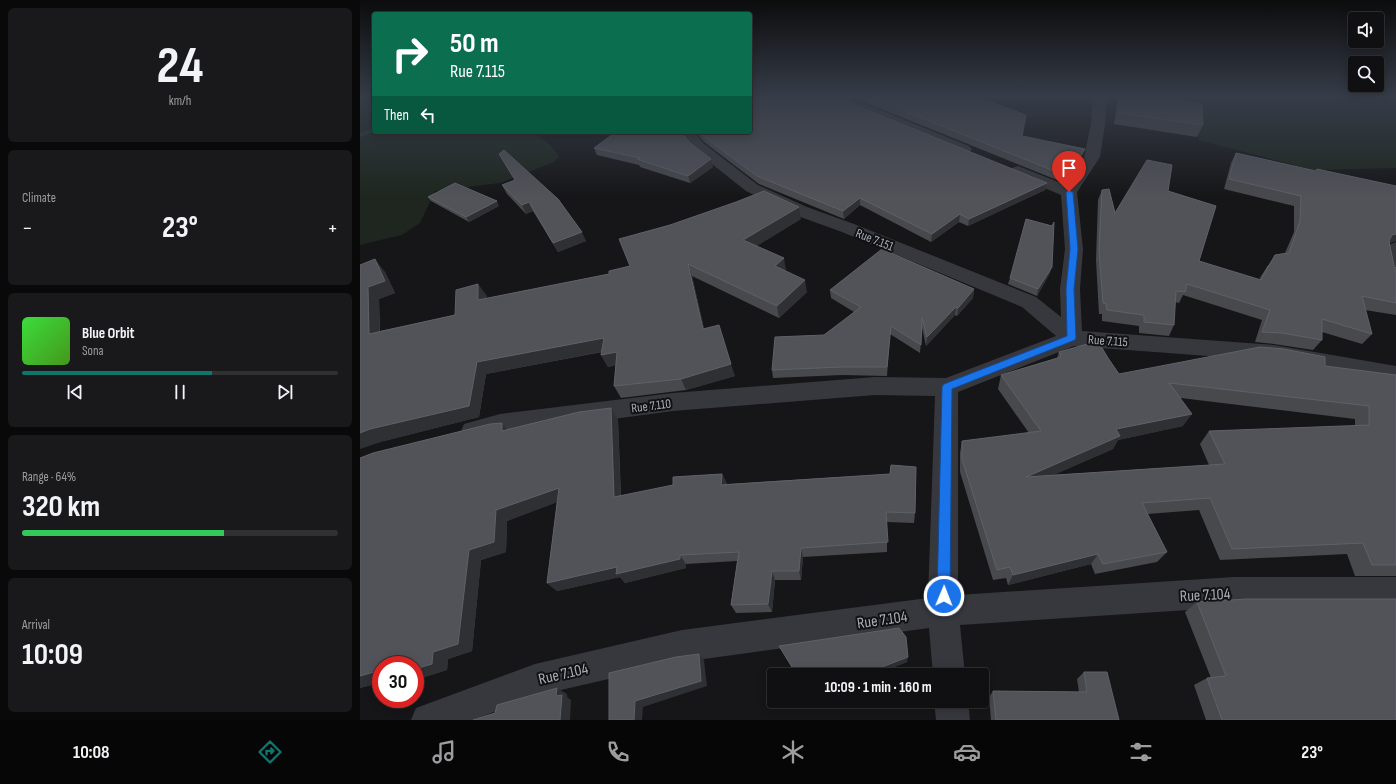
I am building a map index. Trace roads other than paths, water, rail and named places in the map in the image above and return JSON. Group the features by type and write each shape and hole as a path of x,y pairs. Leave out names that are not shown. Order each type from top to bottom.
{"street":[{"path":"915,130 980,156"},
{"path":"1072,338 1070,289 1074,249 1069,192 1092,157 1097,130"},
{"name":"Rue 7.151","path":"688,134 698,146 752,188 801,211 848,228 1029,302 1072,338"},
{"path":"1003,165 1069,192"},
{"path":"1396,248 1391,251 1396,276"},
{"name":"Rue 7.115","path":"947,387 1072,338 1274,353 1396,375"},
{"name":"Rue 7.110","path":"453,436 500,424 672,402 875,386 947,387"},
{"path":"947,387 943,611 948,668"},
{"name":"Rue 7.104","path":"428,720 535,680 682,646 943,611 1234,592 1396,592"},
{"path":"951,708 952,720"}],"waterway":[{"path":"360,135 372,131"}]}
